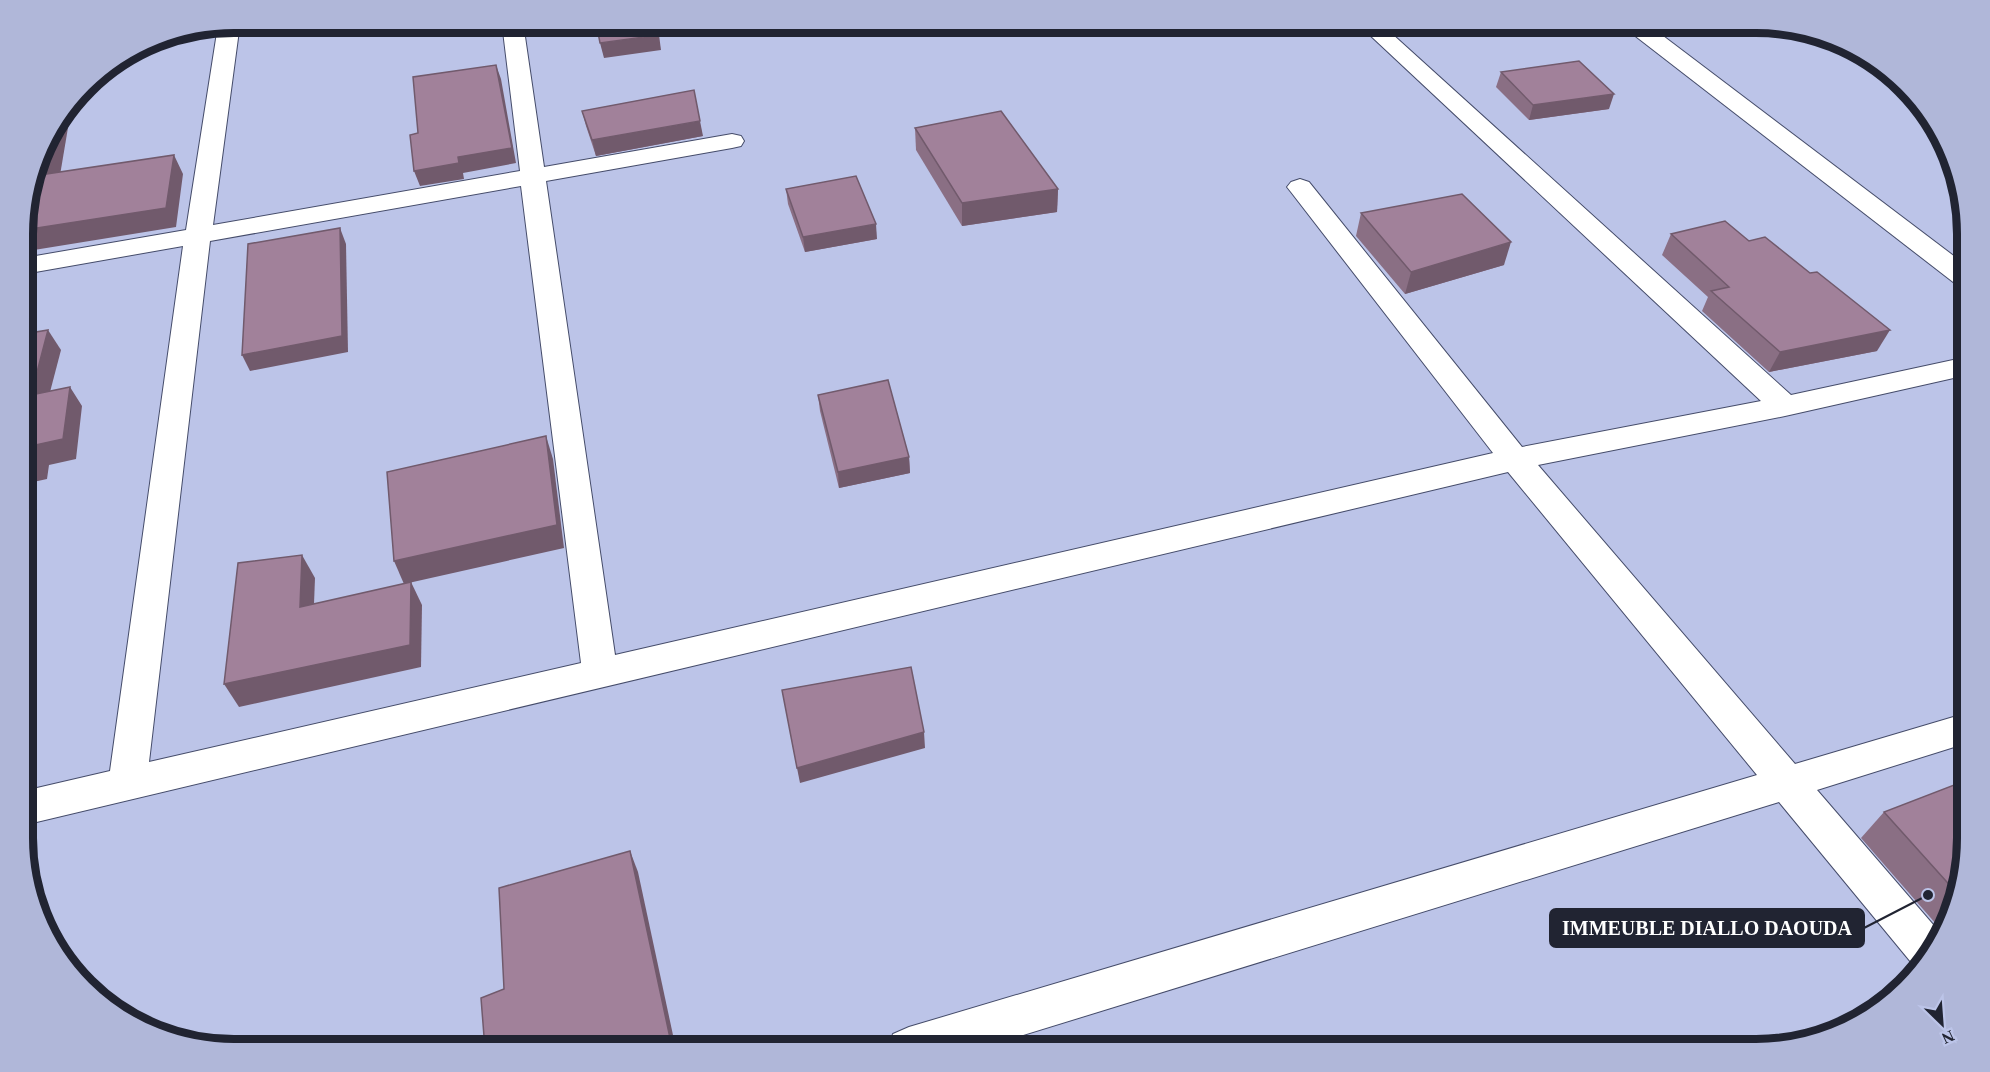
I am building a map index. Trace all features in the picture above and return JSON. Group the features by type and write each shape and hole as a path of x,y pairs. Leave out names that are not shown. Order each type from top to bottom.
{"street":[{"path":"128,784 198,235 228,33"},
{"path":"513,33 600,673"},
{"path":"1380,33 1785,406"},
{"path":"1647,33 1957,271"},
{"path":"33,264 732,141"},
{"path":"1300,187 1515,459 1925,947"},
{"path":"33,806 1515,459 1785,406 1957,368"},
{"path":"942,1039 1957,731"}],"building":[{"path":"598,33 658,33 659,35 600,43"},
{"path":"1579,61 1614,94 1533,105 1501,72"},
{"path":"496,65 512,148 458,157 459,163 414,171 410,135 418,133 413,77"},
{"path":"694,90 700,121 592,140 582,111"},
{"path":"1001,111 1058,189 962,203 915,128"},
{"path":"50,153 46,174 174,155 166,208 33,229 40,182"},
{"path":"856,176 876,224 803,237 786,189"},
{"path":"1462,194 1511,242 1411,272 1361,213"},
{"path":"1725,221 1749,241 1765,237 1810,273 1817,272 1890,330 1780,352 1711,291 1729,287 1671,234"},
{"path":"340,228 342,336 242,355 248,244"},
{"path":"48,330 33,387 33,332"},
{"path":"888,380 909,457 838,472 818,395"},
{"path":"70,387 63,439 35,445 33,460 33,395"},
{"path":"546,436 557,525 394,561 387,472"},
{"path":"302,555 300,607 411,582 410,645 224,684 238,563"},
{"path":"911,667 924,732 797,768 782,690"},
{"path":"1957,784 1957,838 1950,886 1884,812"},
{"path":"630,851 670,1038 484,1039 481,998 504,989 499,888"}],"place":[{"name":"IMMEUBLE DIALLO DAOUDA","path":"1928,895"}]}
